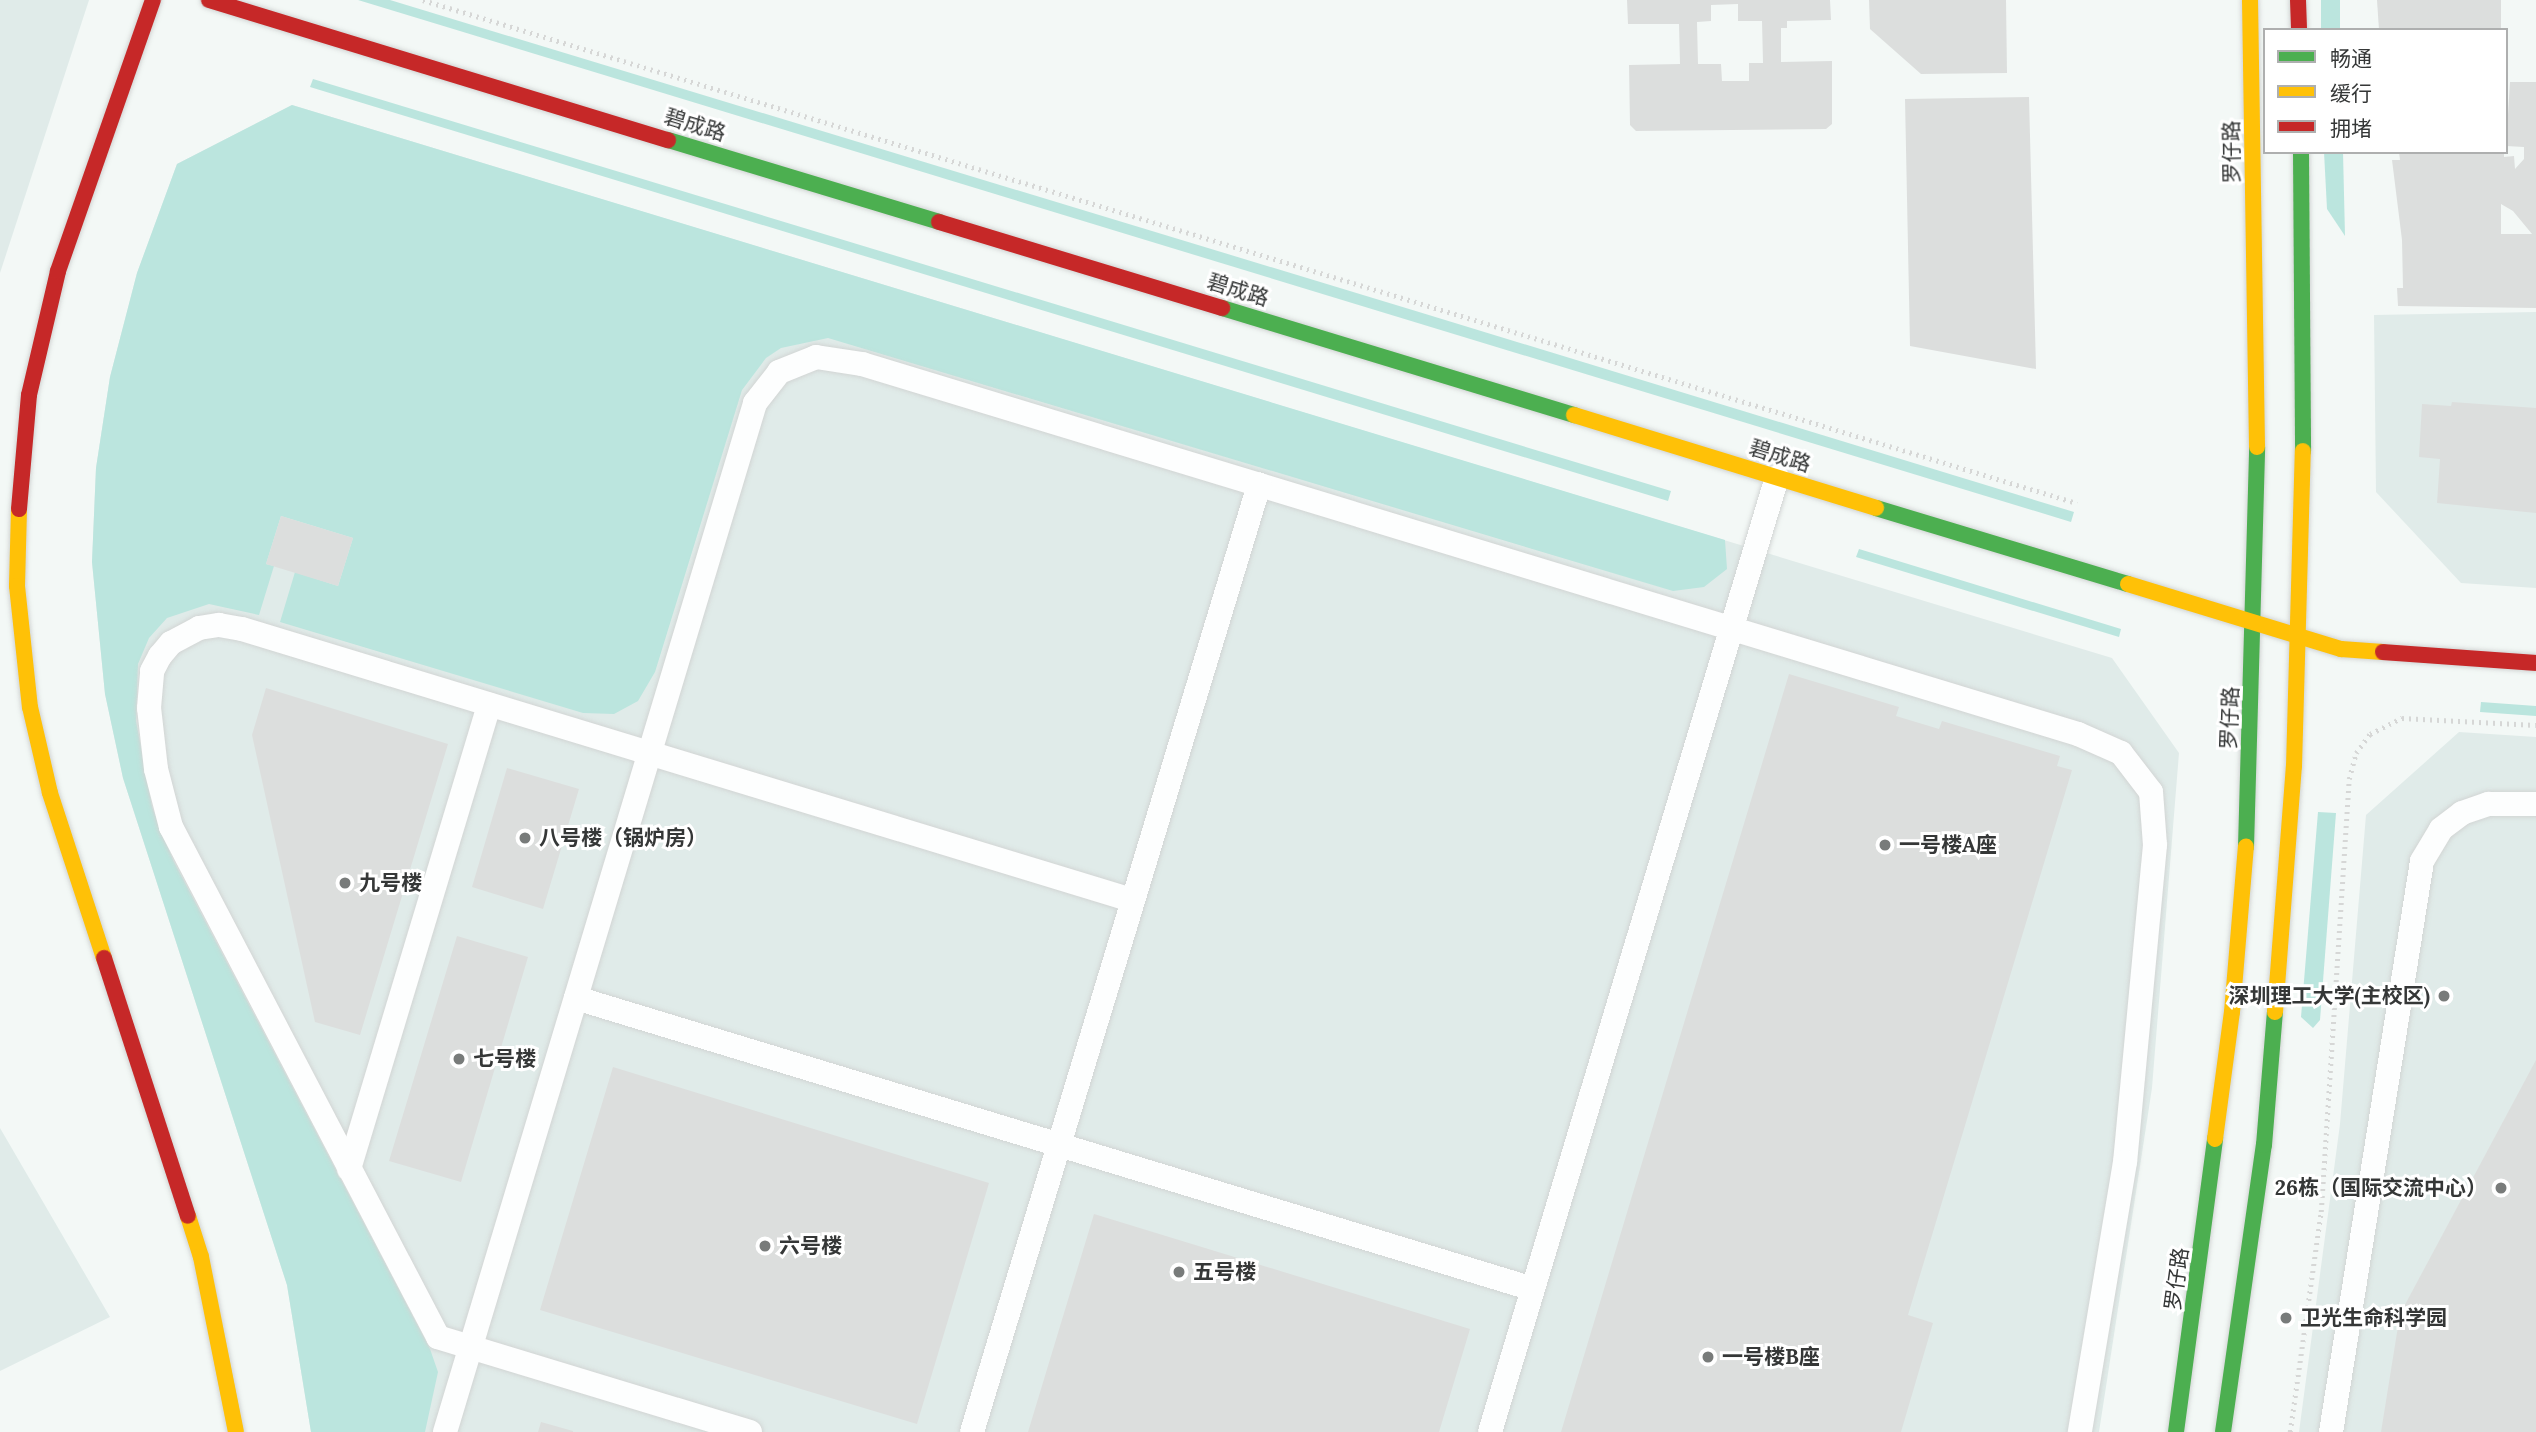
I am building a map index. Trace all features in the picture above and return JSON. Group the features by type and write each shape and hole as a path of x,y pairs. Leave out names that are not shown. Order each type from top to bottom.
{"street":[{"path":"153,0 58,271 29,395 19,493 17,586 30,708 50,793 201,1257 236,1432"},
{"name":"碧成路","path":"209,0 2298,637 2341,649 2536,663"},
{"name":"罗仔路","path":"2176,1432 2243,905 2254,624 2258,397 2250,0"},
{"path":"2298,0 2299,28"},
{"path":"2223,1432 2264,1145 2294,766 2305,396 2301,154"}],"lane":[{"path":"445,1432 755,403 779,372 795,363 816,357 862,364 2099,741 2121,752 2138,771 2151,792 2155,818 2137,1066 2080,1432"},
{"path":"1489,1432 1777,477"},
{"path":"972,1432 1259,485"},
{"path":"750,1432 438,1337 171,827 151,741 152,671 160,656 185,634 219,625 1132,900"},
{"path":"349,1169 489,705"},
{"path":"2331,1432 2422,861 2441,829 2462,813 2488,804 2536,804"},
{"path":"576,998 1532,1289"}],"path":[{"path":"423,0 2077,503"},
{"path":"2290,1432 2321,1212 2349,779 2356,753 2370,734 2402,718 2536,725"}],"shaded area":[{"path":"0,0 89,0 0,273"},
{"path":"358,0 390,0 1419,312 2074,512 2071,522"},
{"path":"2321,0 2340,0 2340,28 2321,28"},
{"path":"313,79 1671,491 1668,501 310,87"},
{"path":"292,105 2112,658 2179,753 2152,1088 2099,1432 311,1432 287,1285 123,778 105,694 92,562 96,468 110,377 137,273 177,164"},
{"path":"292,105 1725,540 1727,569 1704,587 1673,591 828,338 781,348 766,358 742,390 655,672 638,701 614,714 583,713 280,622 295,572 338,586 353,538 281,516 266,564 274,566 259,615 209,604 167,618 149,638 138,664 136,721 152,807 173,860 430,1349 438,1372 425,1432 311,1432 287,1285 123,778 105,694 92,562 96,468 110,377 137,273 177,164"},
{"path":"2324,154 2343,154 2345,236 2327,209"},
{"path":"2536,312 2536,588 2461,583 2376,492 2374,315"},
{"path":"1859,549 2121,629 2119,637 1856,557"},
{"path":"2481,702 2536,706 2536,716 2480,712"},
{"name":"深圳理工大学(主校区)","path":"2459,732 2536,737 2536,1432 2299,1432 2340,1124 2366,815"},
{"path":"2318,812 2336,813 2320,1020 2313,1028 2301,1017"},
{"path":"0,1128 110,1317 0,1371"}],"building":[{"path":"1627,0 1830,0 1831,20 1787,21 1787,28 1781,28 1781,62 1832,61 1832,124 1826,129 1636,131 1630,125 1629,65 1680,64 1679,24 1628,24","holes":["1738,4 1738,21 1762,21 1763,63 1749,63 1749,81 1722,81 1721,64 1698,64 1697,22 1711,21 1711,5"]},
{"path":"1869,0 2006,0 2007,73 1921,74 1870,29"},
{"path":"2377,0 2501,0 2501,28 2379,28"},
{"path":"2510,82 2536,82 2536,308 2398,306 2397,288 2403,288 2402,240 2392,160 2400,160 2399,154 2504,154 2504,157 2514,156 2515,169 2524,159 2524,147 2508,146","holes":["2501,204 2513,211 2532,234 2501,234"]},
{"path":"2029,97 2036,369 1910,346 1905,99"},
{"path":"2452,402 2536,408 2536,513 2437,503 2440,459 2419,457 2422,404 2451,406"},
{"path":"281,516 353,538 338,586 266,564"},
{"path":"1789,674 1899,707 1896,716 1939,729 1942,721 2060,756 2057,766 2072,770 1908,1315 1933,1323 1901,1432 1561,1432"},
{"name":"九号楼","path":"266,688 448,744 360,1035 315,1022 252,735"},
{"name":"八号楼（锅炉房）","path":"507,768 579,789 543,909 472,887"},
{"name":"七号楼","path":"457,936 528,957 461,1182 389,1161"},
{"name":"26栋（国际交流中心）","path":"2536,1060 2536,1432 2381,1432 2400,1314"},
{"name":"六号楼","path":"613,1067 989,1183 917,1424 540,1310"},
{"name":"五号楼","path":"1094,1214 1470,1329 1439,1432 1028,1432"},
{"path":"541,1422 573,1431 573,1432 538,1432"}],"traffic: fast":[{"path":"668,140 939,222"},
{"path":"2301,154 2303,451"},
{"path":"1222,308 1574,415"},
{"path":"2246,847 2257,447"},
{"path":"1876,508 2128,584"},
{"path":"2223,1432 2264,1145 2275,1012"},
{"path":"2176,1432 2215,1139"}],"traffic: slow":[{"path":"2250,0 2257,447"},
{"path":"1574,415 1876,508"},
{"path":"2275,1012 2294,766 2303,451"},
{"path":"19,509 17,586 30,707 50,793 104,958"},
{"path":"2128,584 2341,649 2383,652"},
{"path":"2215,1139 2232,1012 2246,847"},
{"path":"188,1216 201,1257 236,1432"}],"traffic: jam":[{"path":"19,509 29,395 58,271 153,0"},
{"path":"209,0 668,140"},
{"path":"2298,0 2299,28"},
{"path":"939,222 1222,308"},
{"path":"2383,652 2536,663"},
{"path":"104,958 188,1216"}],"place":[{"name":"八号楼（锅炉房）","path":"525,838"},
{"name":"一号楼A座","path":"1885,845"},
{"name":"九号楼","path":"345,883"},
{"name":"深圳理工大学(主校区)","path":"2444,996"},
{"name":"七号楼","path":"459,1059"},
{"name":"26栋（国际交流中心）","path":"2501,1188"},
{"name":"六号楼","path":"765,1246"},
{"name":"五号楼","path":"1179,1272"},
{"name":"卫光生命科学园","path":"2286,1318"},
{"name":"一号楼B座","path":"1708,1357"}]}
